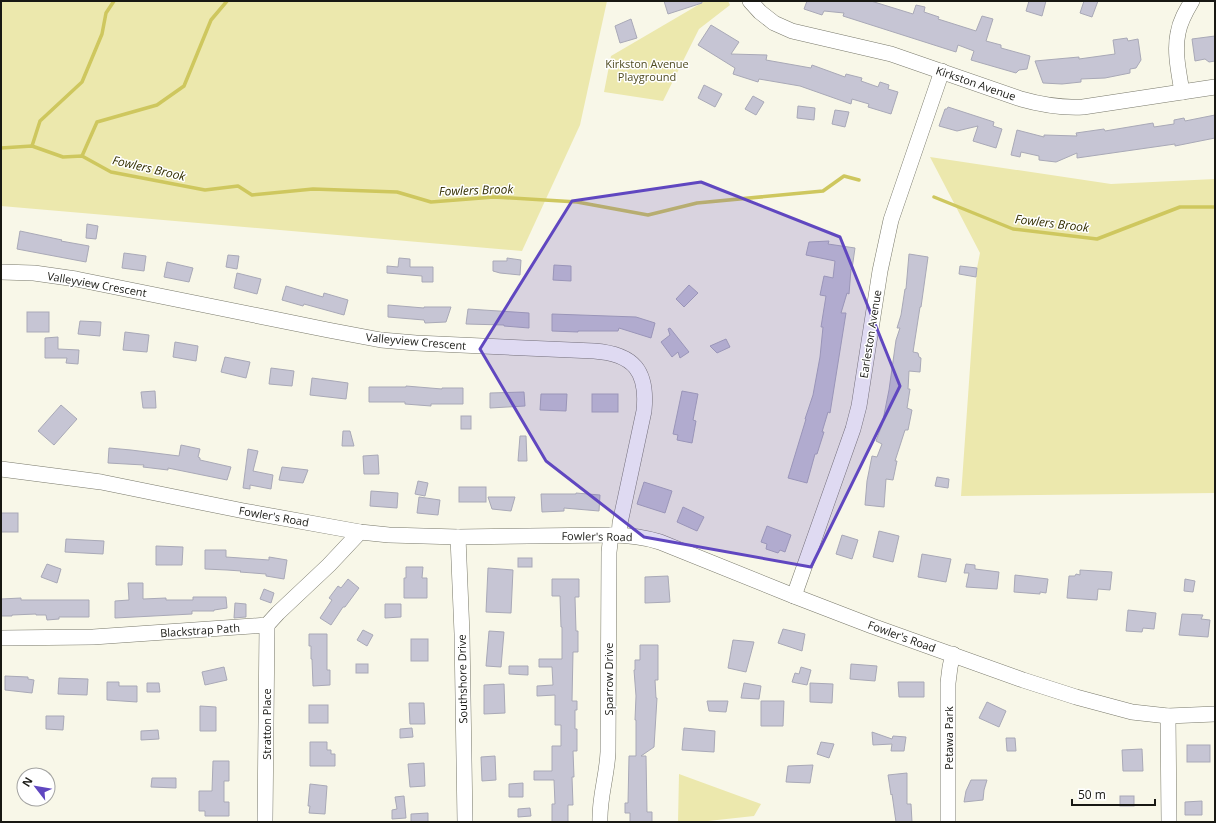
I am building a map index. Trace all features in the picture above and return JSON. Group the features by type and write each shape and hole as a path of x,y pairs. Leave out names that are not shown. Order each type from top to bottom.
{"street":[{"name":"Kirkston Avenue","path":"750,1 760,12 774,23 792,31 891,54 1021,99 1051,106 1067,108 1082,107 1215,87"},
{"path":"1182,92 1176,43 1181,22 1192,1"},
{"name":"Earleston Avenue","path":"794,596 853,429 859,406 880,271 891,220 942,72"},
{"name":"Valleyview Crescent","path":"1,272 34,273 76,279 381,340 594,351 607,352 623,357 634,365 639,371 645,394 644,410 620,524 615,535"},
{"name":"Fowler's Road","path":"1,469 101,482 244,511 360,532 389,535 458,537 615,535 644,537 872,626 1023,680 1076,697 1132,712 1168,716 1215,714"},
{"path":"267,625 329,565 360,532"},
{"name":"Sparrow Drive","path":"600,822 600,805 608,752 609,560 615,535"},
{"name":"Southshore Drive","path":"458,537 462,634 465,822"},
{"name":"Blackstrap Path","path":"1,638 93,637 267,625"},
{"name":"Stratton Place","path":"265,822 267,625"},
{"name":"Petawa Park","path":"948,822 948,683 953,654"},
{"path":"1168,716 1170,822"}],"highlighted area":[{"path":"701,182 840,237 900,386 811,567 644,537 546,461 480,349 572,201"}],"green space":[{"path":"1,1 607,1 580,125 522,251 1,206"},
{"name":"Kirkston Avenue Playground","path":"705,1 728,1 730,5 699,29 663,101 604,92 611,56"},
{"path":"930,157 1111,184 1215,179 1215,493 961,496 977,268 980,253"},
{"path":"679,774 761,804 754,816 699,822 678,822"}],"building":[{"path":"664,1 702,1 702,3 668,14"},
{"path":"807,1 871,1 913,14 916,5 925,7 924,12 939,17 938,19 976,31 982,16 993,19 986,41 1001,45 1001,48 1030,56 1027,69 1019,70 1016,73 971,60 974,51 958,45 956,52 843,16 844,13 824,11 822,15 804,9"},
{"path":"1029,1 1046,1 1042,16 1026,11"},
{"path":"1084,1 1098,1 1092,17 1080,13"},
{"path":"631,19 637,38 620,43 615,26"},
{"path":"711,25 739,42 731,54 767,55 766,60 811,68 812,65 845,77 846,74 862,78 861,81 878,87 880,82 889,85 888,89 898,92 891,114 868,107 869,104 852,99 851,104 800,86 759,79 758,82 733,74 735,68 698,45"},
{"path":"1215,36 1215,61 1209,62 1205,59 1195,61 1192,39"},
{"path":"1127,38 1128,41 1138,39 1141,60 1136,68 1130,69 1130,73 1105,78 1081,79 1081,82 1062,84 1043,83 1035,61 1079,57 1079,59 1115,54 1113,40"},
{"path":"704,85 722,94 715,107 698,98"},
{"path":"753,96 764,102 756,115 745,109"},
{"path":"798,106 815,108 814,120 797,118"},
{"path":"948,107 994,122 993,126 1002,129 996,148 973,141 978,126 957,131 939,126 945,109"},
{"path":"835,110 849,112 845,127 832,124"},
{"path":"1215,115 1215,138 1175,146 1175,144 1077,158 1077,153 1056,162 1039,160 1039,156 1021,152 1020,157 1011,155 1017,130 1044,137 1044,135 1077,136 1076,133 1104,129 1105,131 1153,123 1154,127 1174,124 1174,120 1184,118 1185,121"},
{"path":"87,224 98,226 96,239 86,238"},
{"path":"20,231 89,246 86,262 17,249"},
{"path":"829,241 828,244 855,248 851,269 849,294 847,293 841,313 846,313 830,413 828,412 822,432 824,432 817,454 815,454 807,483 788,478 813,395 820,357 823,327 821,327 826,296 820,295 824,276 833,278 835,261 806,255 809,242"},
{"path":"124,253 146,256 144,271 122,268"},
{"path":"909,254 928,257 913,352 918,353 919,357 921,358 920,372 909,371 908,389 910,389 907,408 912,410 908,430 905,430 895,461 897,461 893,480 886,479 884,507 865,505 867,481 872,456 877,457 882,444 876,441 882,425 889,390 896,340 900,328 897,328 906,289"},
{"path":"228,255 239,256 237,269 226,267"},
{"path":"399,258 410,259 410,267 433,267 433,282 422,282 422,276 387,273 387,266 398,267"},
{"path":"507,258 521,260 520,275 493,271 493,261 507,261"},
{"path":"167,262 193,268 189,282 164,277"},
{"path":"554,265 571,266 571,281 553,280"},
{"path":"960,266 977,268 976,277 959,274"},
{"path":"237,273 261,279 257,294 234,288"},
{"path":"689,285 698,293 684,307 676,299"},
{"path":"286,286 323,297 324,293 348,300 344,315 304,304 303,306 282,300"},
{"path":"388,305 424,308 451,307 446,322 425,323 424,320 388,317"},
{"path":"468,309 529,313 529,328 504,325 466,324"},
{"path":"27,312 49,312 49,332 27,332"},
{"path":"552,314 636,317 655,323 651,338 619,328 618,331 552,331"},
{"path":"80,321 101,322 100,336 78,334"},
{"path":"670,328 689,352 680,358 678,352 672,357 661,342 670,335 668,329"},
{"path":"125,332 149,335 147,352 123,350"},
{"path":"58,337 58,349 79,350 78,364 66,363 67,358 45,358 45,338"},
{"path":"726,339 730,347 717,353 710,346"},
{"path":"175,342 198,346 196,361 173,357"},
{"path":"225,357 250,362 246,378 221,372"},
{"path":"271,368 294,371 292,386 269,384"},
{"path":"312,378 348,383 346,399 310,395"},
{"path":"406,386 442,389 463,388 463,404 431,404 431,406 405,404 405,402 369,402 369,387"},
{"path":"155,391 156,408 143,408 141,392"},
{"path":"682,391 698,394 693,420 696,421 692,443 677,440 678,435 673,434"},
{"path":"524,392 525,406 490,408 490,393"},
{"path":"541,394 567,394 566,411 540,410"},
{"path":"592,394 618,394 618,412 592,412"},
{"path":"61,405 77,419 54,445 38,431"},
{"path":"461,416 471,416 471,429 461,429"},
{"path":"343,431 350,431 354,446 342,446"},
{"path":"520,436 526,436 527,461 518,461"},
{"path":"181,445 200,449 198,457 200,460 231,467 227,480 168,468 168,470 143,467 144,465 108,463 109,448 179,456"},
{"path":"248,449 258,451 253,471 273,475 271,489 250,485 250,489 243,488"},
{"path":"378,455 379,474 364,474 363,456"},
{"path":"282,467 308,470 303,483 279,480"},
{"path":"937,477 949,479 948,488 935,486"},
{"path":"418,481 428,483 425,496 415,494"},
{"path":"644,482 672,491 665,513 637,504"},
{"path":"459,487 486,487 486,502 459,502"},
{"path":"371,491 398,493 397,508 370,506"},
{"path":"576,493 600,495 599,511 564,508 564,511 542,512 541,494"},
{"path":"419,497 440,500 438,515 417,513"},
{"path":"488,497 515,497 511,511 492,509"},
{"path":"683,507 704,517 697,531 677,522"},
{"path":"1,513 18,513 18,532 1,532"},
{"path":"767,526 791,535 785,552 780,550 778,553 766,549 767,544 761,542"},
{"path":"879,531 899,536 893,562 873,557"},
{"path":"842,535 858,540 852,559 836,554"},
{"path":"66,539 104,541 103,554 65,552"},
{"path":"156,546 183,547 182,565 156,565"},
{"path":"205,550 226,550 226,557 269,560 269,557 287,560 284,579 266,576 266,574 205,569"},
{"path":"922,554 951,559 946,582 918,577"},
{"path":"518,558 532,558 532,567 518,567"},
{"path":"47,564 61,569 57,583 41,577"},
{"path":"966,564 975,565 975,569 999,572 997,589 966,587 969,573 964,573"},
{"path":"406,567 423,567 422,578 427,578 427,598 404,598 404,578 406,578"},
{"path":"488,568 513,570 511,613 486,612"},
{"path":"1080,570 1112,572 1110,590 1098,589 1097,600 1067,598 1069,576 1075,576 1076,574 1080,575"},
{"path":"1015,575 1048,579 1046,593 1014,592"},
{"path":"668,576 670,602 645,603 645,577"},
{"path":"348,579 359,588 345,607 343,607 331,625 320,618 332,600 329,598 338,586 341,588"},
{"path":"552,579 579,579 579,597 575,597 578,652 573,652 572,701 577,701 577,710 575,710 575,729 577,729 577,751 573,751 573,805 568,805 568,822 552,822 552,804 555,804 554,780 534,780 534,771 552,771 552,746 561,746 561,725 555,725 555,695 537,696 537,686 553,685 552,667 539,667 539,659 562,659 560,596 552,596"},
{"path":"1185,579 1195,581 1193,592 1184,591"},
{"path":"128,583 143,583 143,599 166,598 166,600 193,600 193,597 226,597 227,608 214,611 192,611 192,614 115,618 115,601 129,600"},
{"path":"264,589 274,593 271,603 260,599"},
{"path":"21,598 21,600 89,600 89,617 59,617 59,619 47,620 46,615 36,614 1,616 1,599"},
{"path":"235,603 246,604 246,617 234,618"},
{"path":"385,604 401,604 401,617 385,618"},
{"path":"1128,610 1156,613 1154,629 1143,628 1142,632 1126,631"},
{"path":"1182,614 1203,615 1201,619 1210,620 1208,637 1179,635"},
{"path":"783,629 805,634 802,651 778,643"},
{"path":"363,630 373,635 367,646 357,640"},
{"path":"489,631 504,632 501,667 486,666"},
{"path":"309,634 327,634 327,670 330,670 330,685 313,686"},
{"path":"411,639 428,639 428,661 411,661"},
{"path":"733,640 754,642 746,672 728,668"},
{"path":"640,645 658,645 658,680 655,680 657,698 654,747 641,756 646,756 647,812 652,812 652,822 630,822 630,813 625,813 625,803 628,803 629,756 636,756 636,696 634,670 635,660 640,660"},
{"path":"356,664 368,664 368,673 356,673"},
{"path":"851,664 877,666 875,681 850,679"},
{"path":"509,666 528,666 528,675 509,674"},
{"path":"224,667 227,680 205,685 202,672"},
{"path":"801,667 811,670 807,685 792,682 795,673 799,674"},
{"path":"5,676 28,677 28,679 34,680 32,693 5,690"},
{"path":"59,678 88,679 87,695 58,694"},
{"path":"107,682 119,682 119,686 137,686 137,702 107,700"},
{"path":"898,682 924,682 924,697 899,697"},
{"path":"147,683 159,683 160,692 147,692"},
{"path":"744,683 761,686 759,699 741,698"},
{"path":"810,683 833,684 832,703 810,702"},
{"path":"504,684 505,713 484,714 484,685"},
{"path":"707,701 728,701 726,712 709,711"},
{"path":"761,701 784,701 783,726 761,726"},
{"path":"987,702 1006,711 999,727 979,718"},
{"path":"409,703 424,703 425,724 410,724"},
{"path":"309,705 328,705 328,723 309,723"},
{"path":"200,706 216,707 216,731 200,731"},
{"path":"46,716 64,716 63,730 46,729"},
{"path":"412,728 413,737 400,738 400,729"},
{"path":"684,728 715,731 714,752 682,750"},
{"path":"158,730 159,739 141,740 141,731"},
{"path":"872,732 892,739 893,736 906,737 904,751 891,751 892,744 873,745"},
{"path":"1006,738 1015,738 1016,751 1007,751"},
{"path":"310,742 327,742 327,750 331,750 331,754 335,754 335,766 310,766"},
{"path":"821,742 834,744 829,758 817,754"},
{"path":"1187,745 1210,745 1210,762 1187,762"},
{"path":"1142,749 1143,771 1123,771 1122,750"},
{"path":"495,756 496,780 482,781 481,757"},
{"path":"213,761 229,761 229,781 224,781 224,802 229,802 229,816 205,816 205,811 199,811 199,791 212,791"},
{"path":"424,763 425,786 410,787 408,764"},
{"path":"813,765 810,783 786,782 788,766"},
{"path":"907,773 907,804 911,804 912,822 896,822 888,775"},
{"path":"152,778 176,778 176,788 151,787"},
{"path":"971,780 987,780 983,800 964,802 966,791"},
{"path":"523,783 523,797 509,797 509,784"},
{"path":"310,784 327,786 325,814 309,813 310,806 308,806"},
{"path":"404,796 406,818 392,819 392,810 397,809 395,797"},
{"path":"1120,796 1134,796 1134,806 1120,806"},
{"path":"1202,801 1202,815 1185,815 1185,802"},
{"path":"530,808 531,816 518,817 518,809"},
{"path":"428,813 428,822 411,822 411,814"}],"waterway":[{"path":"32,146 40,121 82,82 102,34 106,13 114,1"},
{"path":"82,156 97,122 157,105 184,86 211,20 227,1"},
{"name":"Fowlers Brook","path":"1,148 32,146 63,157 82,156 111,172 205,190 238,186 252,195 313,189 397,192 431,202 494,197 577,202 648,215 697,203 823,191 844,176 859,180"},
{"name":"Fowlers Brook","path":"934,197 1013,229 1097,239 1180,207 1215,207"}]}
